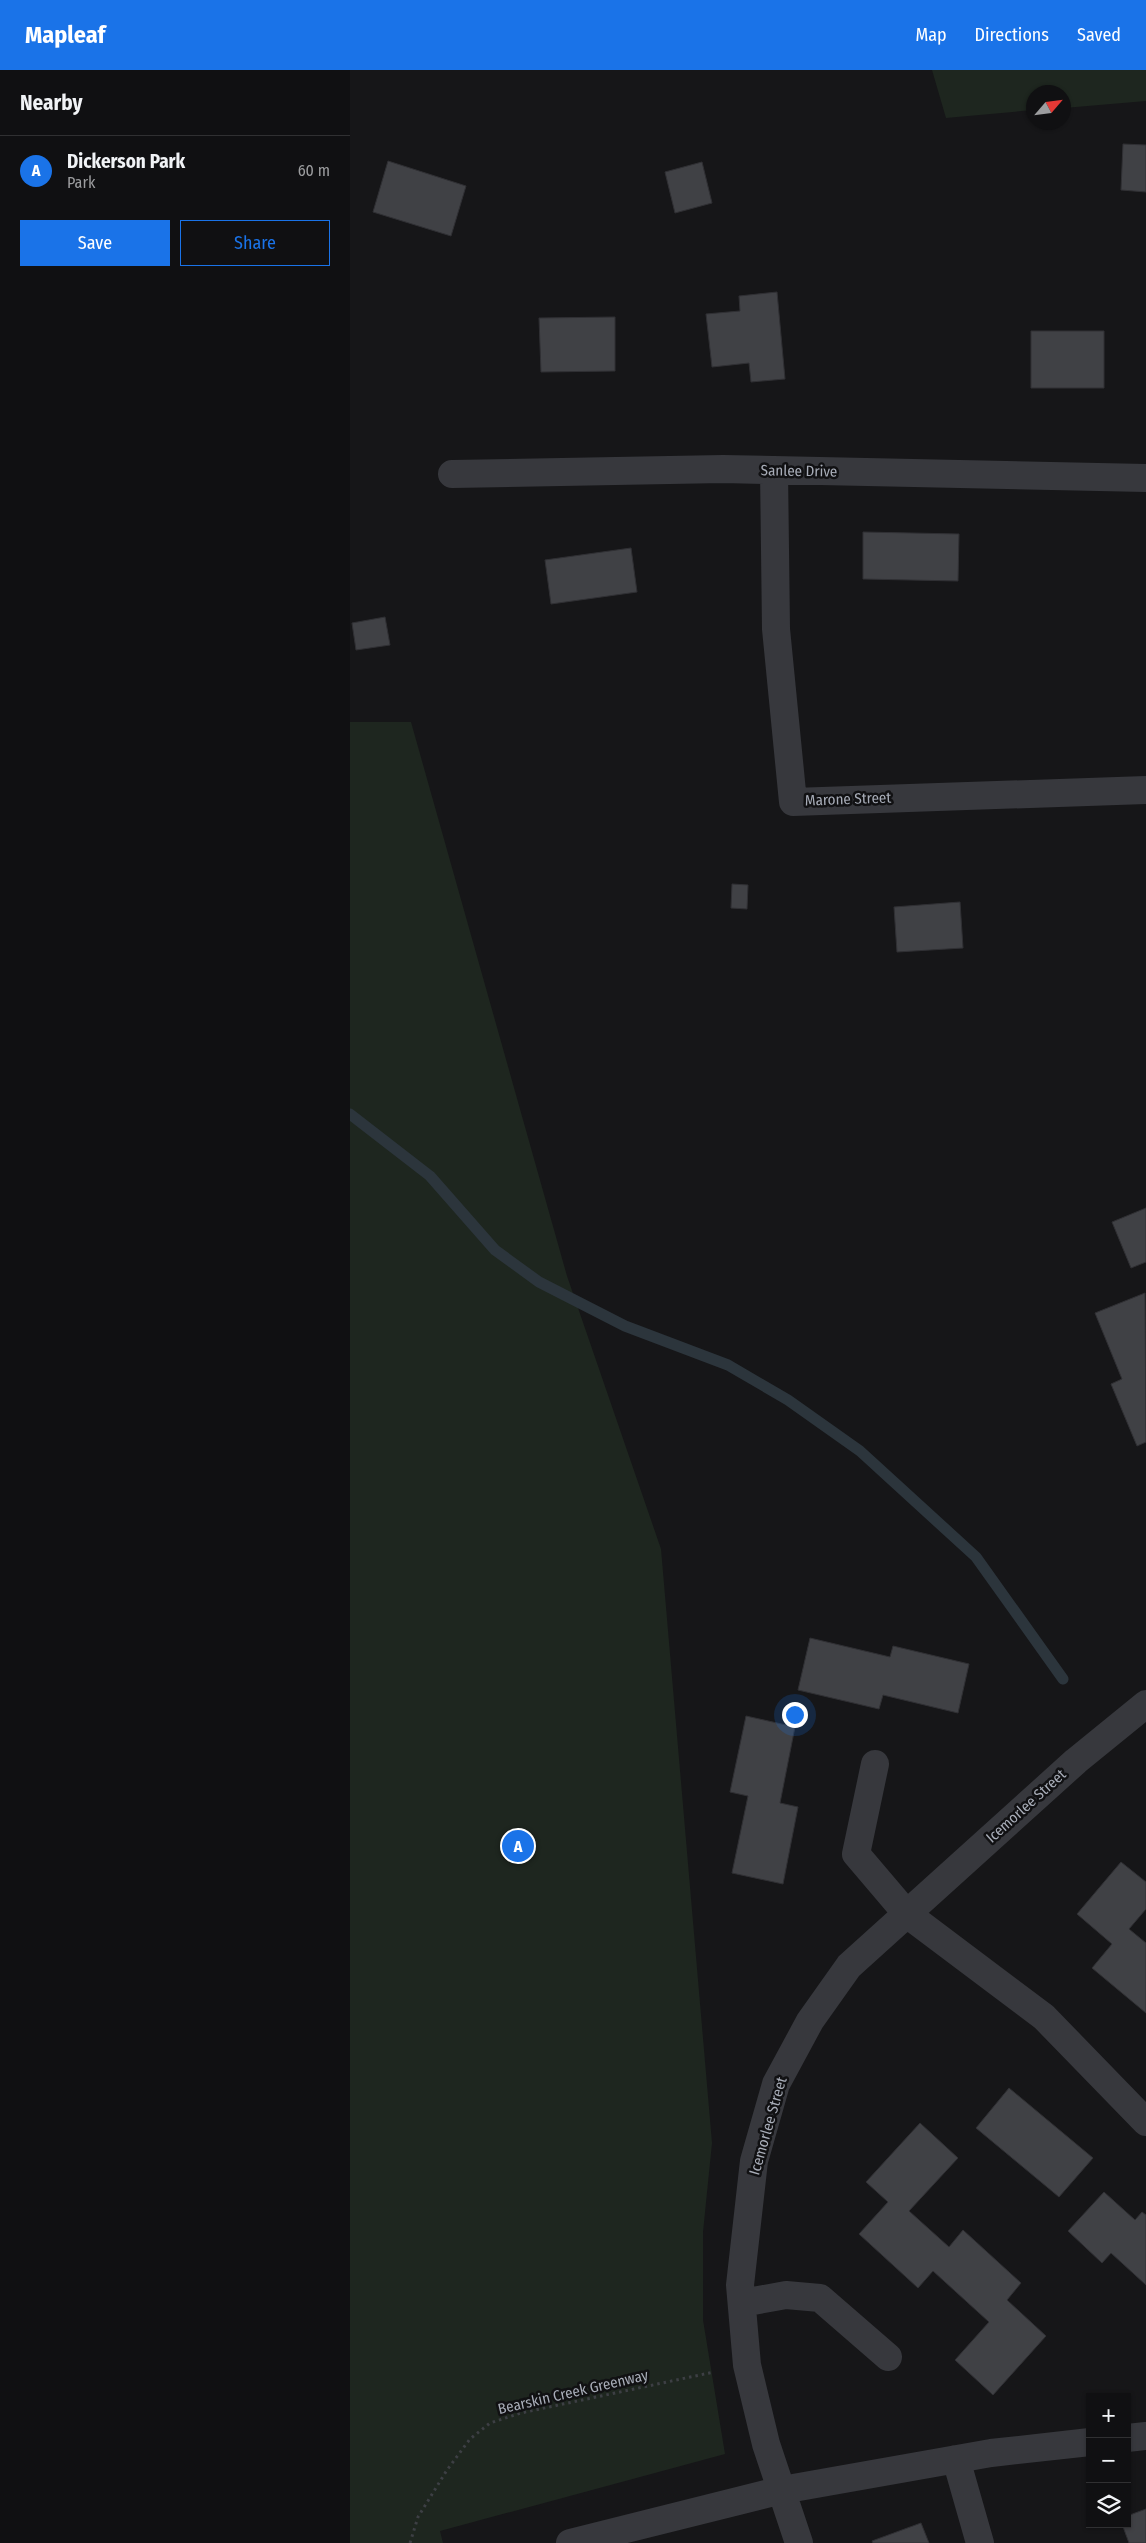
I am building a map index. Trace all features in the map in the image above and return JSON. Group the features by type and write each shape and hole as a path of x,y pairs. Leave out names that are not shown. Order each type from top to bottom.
{"street":[{"name":"Sanlee Drive","path":"452,474 774,470 1146,478"},
{"name":"Marone Street","path":"774,470 776,629 793,802 1146,790"},
{"name":"Icemorlee Street","path":"799,2543 766,2444 747,2365 742,2303 742,2268 754,2161 776,2084 810,2021 849,1966 1076,1761 1146,1704"},
{"path":"875,1764 856,1854 907,1914 1044,2017 1146,2122"},
{"path":"742,2303 786,2295 820,2298 888,2357"},
{"path":"1131,2438 1146,2436"},
{"path":"570,2543 782,2490 956,2459 1086,2443"},
{"path":"956,2459 980,2543"}],"path":[{"name":"Bearskin Creek Greenway","path":"410,2543 418,2516 446,2470 470,2439 490,2423 521,2413 747,2365"}],"shaded area":[{"path":"932,70 1146,70 1146,101 1071,107 1071,85 1026,85 1026,111 946,118"},
{"path":"350,722 411,722 567,1276 661,1549 712,2143 703,2232 703,2320 725,2454 440,2531 443,2543 350,2543"}],"building":[{"path":"1123,144 1146,145 1146,192 1121,190"},
{"path":"388,161 466,186 451,236 373,212"},
{"path":"702,162 712,203 675,213 665,172"},
{"path":"777,292 785,379 751,382 749,363 712,367 706,314 740,311 739,296"},
{"path":"615,317 615,371 541,372 539,318"},
{"path":"1031,331 1104,331 1104,388 1031,388"},
{"path":"863,532 959,534 958,581 863,579"},
{"path":"631,548 637,592 551,604 545,560"},
{"path":"385,617 390,645 356,650 352,623"},
{"path":"732,884 748,885 747,909 731,908"},
{"path":"960,902 963,948 897,952 894,907"},
{"path":"1146,1208 1146,1262 1131,1268 1112,1222"},
{"path":"1145,1293 1146,1442 1137,1446 1111,1384 1122,1379 1095,1313"},
{"path":"810,1638 890,1657 893,1646 969,1664 958,1713 883,1695 879,1709 798,1690"},
{"path":"746,1716 795,1727 780,1803 798,1807 783,1884 732,1873 748,1796 730,1792"},
{"path":"1121,1862 1146,1882 1146,1909 1129,1929 1146,1943 1146,2013 1092,1968 1112,1944 1077,1914"},
{"path":"1009,2088 1093,2158 1059,2197 976,2128"},
{"path":"920,2123 958,2158 909,2211 949,2247 963,2230 1021,2283 1007,2300 1046,2336 993,2395 955,2360 989,2322 933,2271 918,2288 859,2234 888,2202 866,2182"},
{"path":"1104,2192 1135,2220 1142,2212 1146,2215 1146,2285 1111,2253 1102,2263 1068,2231"},
{"path":"1146,2509 1146,2543 1129,2543 1123,2528 1131,2528 1131,2515"},
{"path":"921,2523 929,2543 873,2543 872,2541"}],"waterway":[{"path":"350,1114 430,1176 495,1250 539,1282 625,1326 728,1365 788,1400 860,1451 976,1557 1063,1679"}],"place":[{"name":"Dickerson Park","path":"518,1846"}]}
